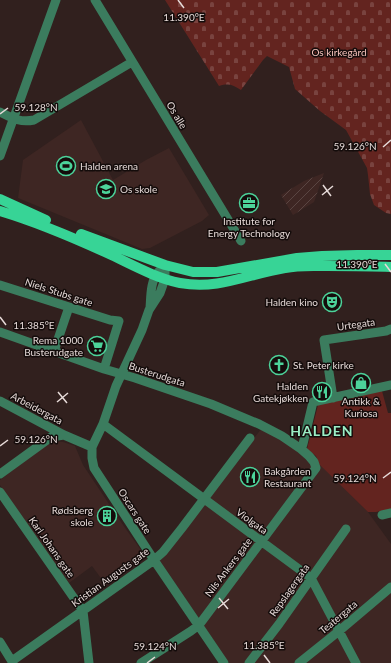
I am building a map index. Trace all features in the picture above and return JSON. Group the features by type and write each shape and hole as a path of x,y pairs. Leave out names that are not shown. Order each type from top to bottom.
{"main road":[{"path":"0,199 74,232 165,266 193,272 225,271 298,258 345,255 391,255"},
{"path":"0,211 21,217 59,232 160,277 180,283 197,285 217,284 236,281 296,266 391,267"}],"street":[{"path":"0,156 56,0"},
{"name":"Os alle","path":"95,0 241,241"},
{"path":"0,112 14,119 26,122 34,120 132,62"},
{"path":"92,447 103,424 116,386 150,310 151,290 160,277 165,266"},
{"name":"Niels Stubs gate","path":"0,285 110,320 119,321 104,369"},
{"path":"54,351 69,307"},
{"name":"Urtegata","path":"333,398 324,340 391,329"},
{"name":"Busterudgata","path":"0,332 104,369 211,404 260,424 282,436 301,449 314,462 316,468"},
{"path":"301,449 313,402 391,385"},
{"name":"Arbeidergata","path":"0,401 64,435 92,447"},
{"name":"Violgata","path":"103,424 311,578 356,663"},
{"path":"0,474 50,437 64,435"},
{"name":"Kristian Augusts gate","path":"12,662 154,560 182,528 250,438"},
{"name":"Oscars gate","path":"92,447 94,468 224,663"},
{"name":"Nils Ankers gate","path":"141,663 199,625 316,468"},
{"name":"Karl Johans gate","path":"0,492 83,611 89,663"},
{"name":"Repslagergata","path":"249,663 279,624 346,529"},
{"name":"Teatergata","path":"299,663 389,588"},
{"path":"0,642 12,662"}],"shaded area":[{"name":"Os skole","path":"81,120 113,180 169,148 209,215 202,221 150,248 142,249 18,198 23,160"},
{"path":"324,173 314,202 293,215 281,195 304,181"},
{"path":"265,424 299,443 368,512 391,544 391,663 229,663 160,561"},
{"path":"50,441 63,442 75,446 83,465 146,557 106,585 92,566 69,583 0,485 0,480"}],"green space":[{"name":"Os kirkegård","path":"165,0 391,0 391,214 386,213 374,205 370,194 367,168 346,130 320,111 295,89 289,67 267,56 241,90 231,85 219,86"},
{"path":"382,391 388,413 391,413 391,509 368,512 319,464 316,456 307,449 318,405"}],"place":[{"name":"Halden arena","path":"66,166"},
{"name":"Os skole","path":"106,189"},
{"name":"Institute for Energy Technology","path":"249,203"},
{"name":"Halden kino","path":"332,302"},
{"name":"Rema 1000 Busterudgate","path":"97,346"},
{"name":"St. Peter kirke","path":"279,365"},
{"name":"Antikk & Kuriosa","path":"361,383"},
{"name":"Halden Gatekjøkken","path":"322,392"},
{"name":"Bakgården Restaurant","path":"250,477"},
{"name":"Rødsberg skole","path":"107,516"}],"district":[{"name":"HALDEN","path":"322,431"}]}
